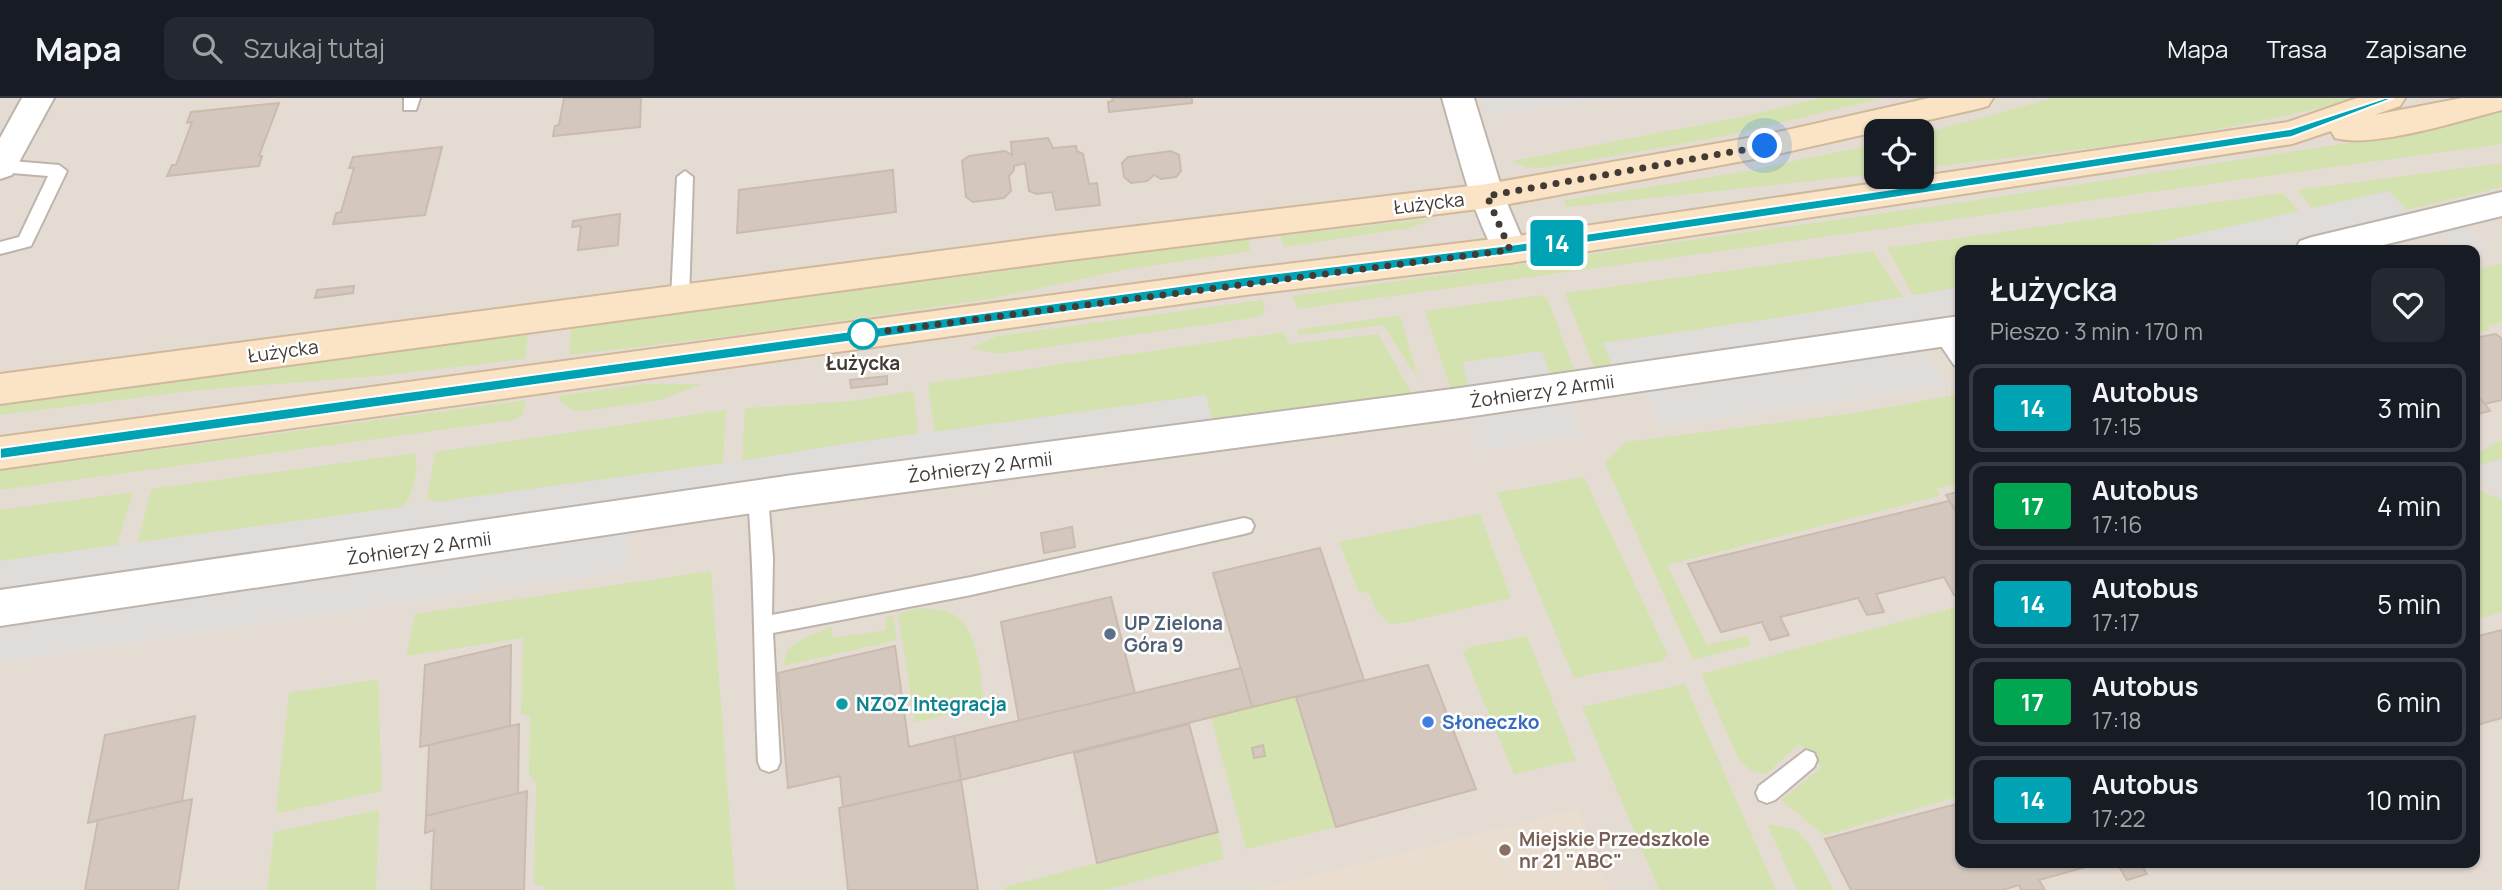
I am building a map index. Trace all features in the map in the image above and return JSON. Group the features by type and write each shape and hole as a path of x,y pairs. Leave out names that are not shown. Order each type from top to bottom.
{"main road":[{"name":"Łużycka","path":"0,389 1487,196 1765,146 1977,98"},
{"path":"2292,133 2389,98"},
{"path":"0,453 1245,282 1510,250 2292,133 2354,130 2401,123 2502,99"}],"street":[{"path":"0,166 38,98"},
{"path":"1458,98 1487,196 1510,250"},
{"path":"2352,245 2502,204"},
{"name":"Żołnierzy 2 Armii","path":"0,608 758,497 1954,341"}],"lane":[{"path":"0,166 59,171 25,242 0,247"},
{"path":"680,299 685,177"},
{"path":"758,497 763,558 762,626 769,762"},
{"path":"762,626 971,586 1244,526"},
{"path":"1767,793 1806,760"}],"shaded area":[{"path":"0,98 2502,98 2502,890 0,890"},
{"path":"1482,98 1626,98 1487,115"},
{"path":"2389,191 2419,223 2332,245 2149,245"},
{"path":"2453,215 2489,252 2480,254 2480,245 2450,245 2425,221"},
{"path":"1955,288 1955,331 1913,339 1948,386 1659,427 1640,377 1618,380 1603,343 1755,322"},
{"path":"1542,351 1550,373 1555,375 1468,386 1463,362"},
{"path":"1566,389 1582,437 1478,451 1460,403"},
{"path":"1206,395 1217,437 631,519 626,571 0,662 0,561 742,461 835,445"},
{"path":"2502,459 2502,500 2480,476 2480,465"},
{"name":"Miejskie Przedszkole nr 21 \"ABC\"","path":"1578,809 1609,890 1255,890"}],"green space":[{"path":"1821,98 1882,98 1730,135 1597,159 1543,168 1525,167 1512,161 1741,117"},
{"path":"2054,98 2358,98 2304,112 2196,133 1934,167 1934,131"},
{"path":"2502,110 2502,144 1298,309 1292,296 1970,201 2387,137"},
{"path":"1864,147 1864,175 1567,207 1564,204 1565,200 1738,173"},
{"path":"2502,163 2502,187 2407,210 2389,191 2312,208 2297,190"},
{"path":"2283,193 2299,211 2148,245 1955,245 1955,288 1914,297 1887,248"},
{"path":"1436,218 1409,228 1284,247 1281,236"},
{"path":"1249,239 1250,251 1123,270 989,299 754,333 569,355 571,328"},
{"path":"1873,251 1905,299 1604,343 1612,363 1609,368 1595,370 1565,293"},
{"path":"2502,263 2502,322 2487,326 2490,330 2480,332 2480,269"},
{"path":"1543,295 1549,303 1575,372 1555,375 1463,362 1470,384 1451,390 1425,311"},
{"path":"1262,300 1265,308 1262,316 1245,319 999,354 971,348 997,336"},
{"path":"1400,315 1418,379 1383,325 1299,335 1296,330"},
{"path":"1284,332 1289,344 1378,334 1411,392 1423,391 1213,422 1205,395 935,433 928,386 931,383"},
{"path":"528,334 525,359 379,376 199,390 0,415 0,406"},
{"path":"643,384 703,384 660,400 584,411 572,410 559,399 559,396"},
{"path":"911,391 914,393 918,435 742,461 745,408 853,401"},
{"path":"1955,395 1955,484 1936,489 1940,496 1667,565 1707,645 1747,636 1751,645 1693,660 1605,463 1625,442 1855,413"},
{"path":"526,400 522,415 514,420 0,490 0,471"},
{"path":"726,410 723,463 435,502 427,498 435,452"},
{"path":"2502,440 2502,459 2480,465 2480,451"},
{"path":"415,453 414,482 410,496 402,507 138,542 151,489"},
{"path":"1584,477 1668,655 1662,661 1574,678 1497,493"},
{"path":"2480,491 2502,500 2502,612 2480,619"},
{"path":"133,492 117,545 0,561 0,510"},
{"path":"1480,514 1511,598 1390,624 1376,611 1369,593 1359,592 1339,542"},
{"path":"711,571 735,890 545,890 545,886 534,884 536,783 529,775 530,716 521,714 523,638 406,656 415,614"},
{"path":"1955,607 1955,797 1824,835 1781,800 1822,767 1799,744 1766,774 1753,772 1739,760 1701,674"},
{"path":"920,608 948,612 959,618 967,627 977,653 985,706 915,722 898,614"},
{"path":"893,615 897,640 783,666 788,649 802,639 832,627 833,638 886,630 886,617"},
{"path":"1527,636 1576,760 1514,774 1463,652 1470,647"},
{"path":"378,679 382,791 279,813 276,810 289,693"},
{"path":"1685,684 1776,890 1659,890 1582,707"},
{"path":"1296,697 1336,827 1246,849 1211,717"},
{"path":"379,810 376,890 267,890 274,832"},
{"path":"1767,824 1796,830 1810,845 1834,890 1797,890"},
{"path":"1218,832 1224,859 1104,890 1005,890 1005,887"}],"building":[{"path":"564,98 641,98 640,127 553,136 555,126 559,125"},
{"path":"1112,98 1192,98 1192,103 1109,112 1108,102 1113,101"},
{"path":"279,103 259,156 262,156 259,166 167,176 172,165 176,165 192,122 187,123 191,112"},
{"path":"1048,138 1053,148 1076,146 1077,151 1083,154 1089,184 1097,183 1100,205 1056,210 1052,192 1037,194 1029,191 1025,163 1014,166 1009,176 1011,191 1004,198 973,202 966,197 962,161 969,156 1005,151 1012,155 1011,142"},
{"path":"442,147 425,215 333,224 336,213 341,212 354,168 349,168 353,157"},
{"path":"1171,151 1179,155 1181,171 1176,177 1161,179 1154,175 1147,181 1131,183 1124,177 1122,163 1128,157"},
{"path":"893,170 896,212 737,233 739,190"},
{"path":"620,214 618,245 578,250 581,226 572,227 573,221"},
{"path":"354,286 353,293 315,298 317,290"},
{"path":"2496,334 2502,339 2502,400 2485,404 2480,399 2480,337"},
{"path":"887,376 887,384 851,388 850,380"},
{"path":"2480,399 2485,404 2490,411 2480,414"},
{"path":"1955,492 1955,509 1946,495"},
{"path":"1949,501 1955,510 1955,595 1944,577 1876,594 1884,612 1867,615 1858,598 1780,617 1789,635 1770,640 1762,622 1721,632 1688,564"},
{"path":"1072,527 1075,547 1044,553 1041,533"},
{"path":"1320,548 1364,680 1252,707 1213,573"},
{"path":"1111,597 1135,693 1019,721 1001,622"},
{"path":"2502,630 2502,718 2480,724 2480,636"},
{"path":"511,645 510,726 420,747 425,665"},
{"name":"NZOZ Integracja","path":"895,646 909,747 954,736 961,780 843,807 840,776 788,788 778,673"},
{"path":"1428,665 1476,789 1336,827 1296,697"},
{"path":"1241,668 1252,707 961,780 954,736"},
{"path":"195,716 182,801 88,823 105,735"},
{"path":"519,724 518,794 426,816 429,745"},
{"path":"1189,724 1218,832 1097,863 1074,753"},
{"path":"1263,745 1265,756 1254,758 1252,748"},
{"path":"961,780 978,890 848,890 839,808"},
{"path":"527,791 524,890 431,890 434,830 425,833 426,816"},
{"path":"192,799 178,890 85,890 98,820"},
{"path":"1955,804 1955,868 2082,868 2039,880 2045,890 2021,890 2019,885 2002,890 1851,890 1825,839"},
{"path":"2120,868 2143,868 2147,874 2127,880"}],"bus line":[{"name":"14","path":"0,453 1245,282 1510,250 1886,195 2292,133 2389,98"}],"place":[{"name":"Łużycka","path":"863,334"},
{"name":"UP Zielona Góra 9","path":"1110,634"},
{"name":"NZOZ Integracja","path":"842,704"},
{"name":"Słoneczko","path":"1428,722"},
{"name":"Miejskie Przedszkole nr 21 \"ABC\"","path":"1505,850"}],"route":[{"path":"863,334 1245,282 1510,250 1487,196 1765,146"}]}
